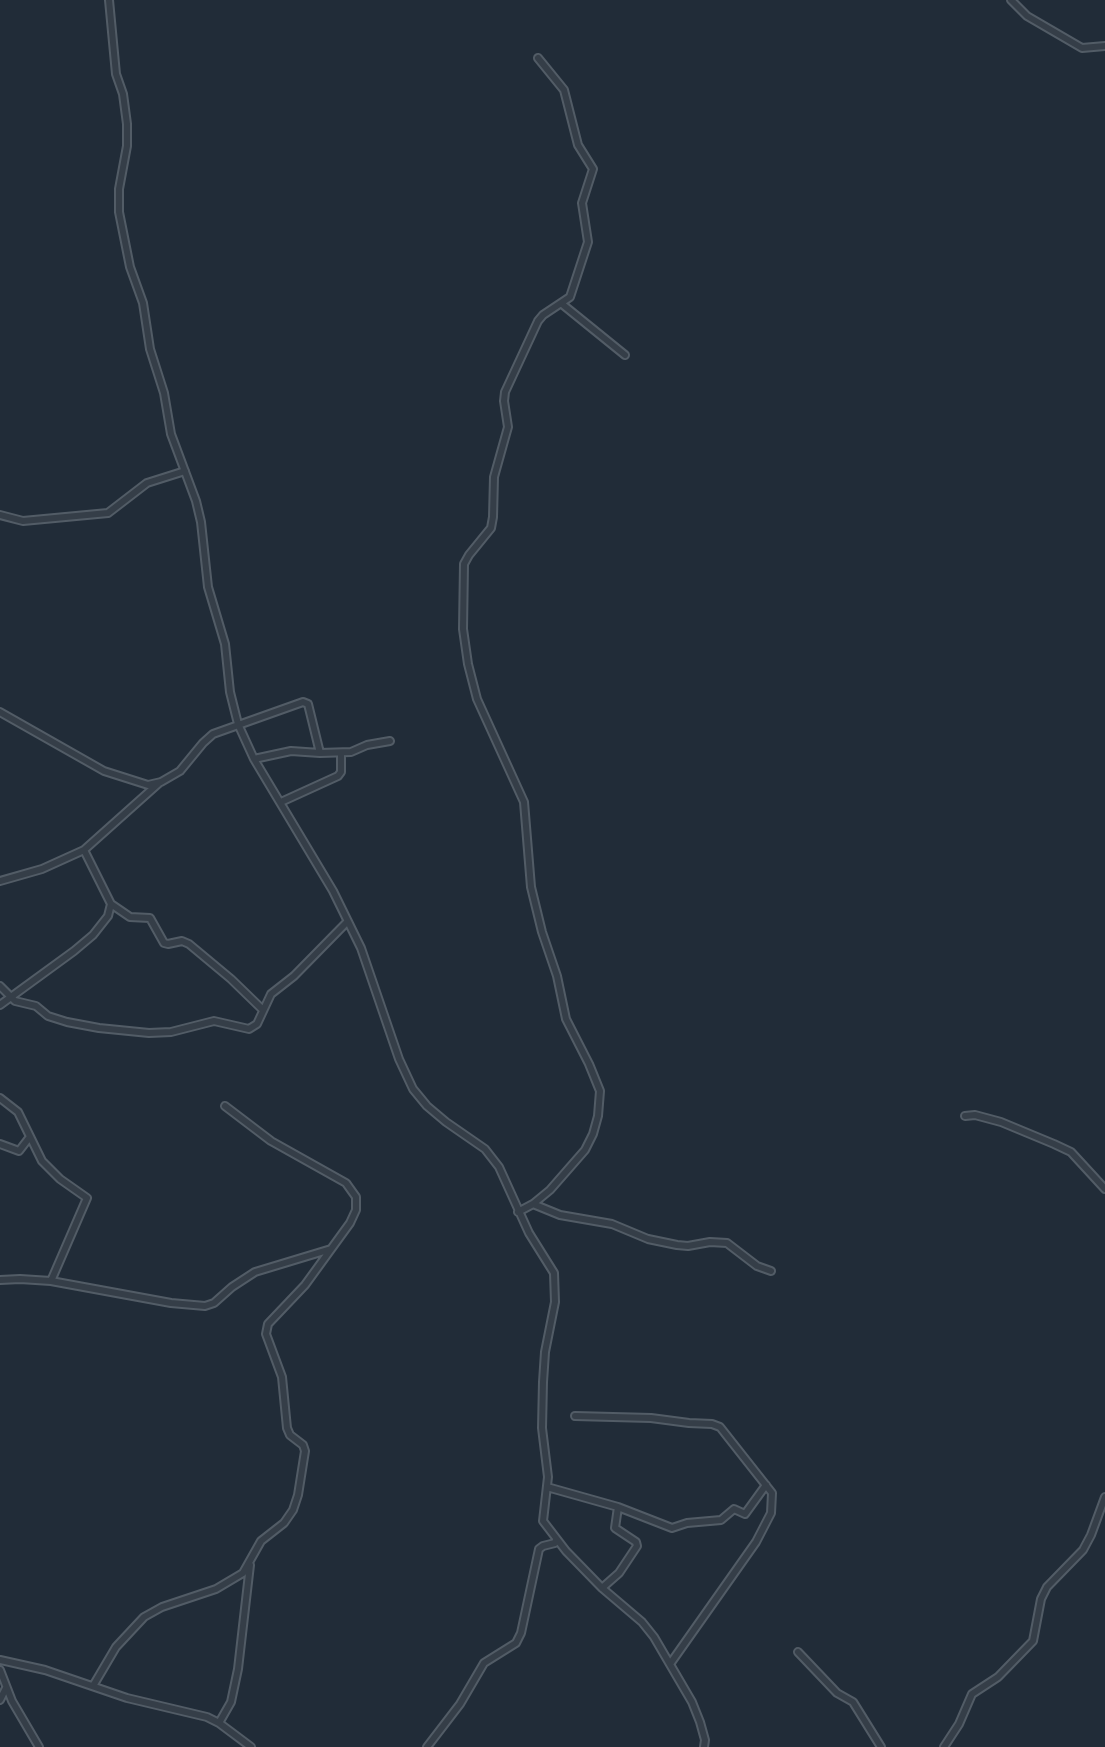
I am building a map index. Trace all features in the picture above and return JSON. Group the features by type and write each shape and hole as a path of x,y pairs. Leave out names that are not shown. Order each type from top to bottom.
{"street":[{"path":"109,0 116,74 127,124 127,153 119,189 119,212 130,267 143,303 150,349 171,434 201,522 208,587 225,644 230,692 238,724 254,759 334,891 361,948 399,1059 413,1089 427,1106 446,1122 485,1149 499,1167 518,1212 547,1260 555,1282 555,1302 545,1352 543,1382 542,1428 548,1466 543,1521 555,1540 602,1588 642,1622 670,1664 696,1712 705,1740 704,1747"},
{"path":"1012,0 1027,16 1082,48 1105,46"},
{"path":"518,1212 533,1204 557,1183 585,1150 598,1116 600,1091 566,1019 557,976 531,887 524,802 477,699 463,629 463,575 469,555 491,528 494,477 508,426 505,392 538,321 543,314 570,297 588,248 582,203 584,189 593,170 578,145 565,90 538,58"},
{"path":"562,304 625,355"},
{"path":"0,516 23,521 108,513 147,483 185,471"},
{"path":"0,881 41,869 84,850 161,782 180,771 213,734 238,724 306,703 320,753"},
{"path":"0,712 104,771 137,783 148,785 161,782"},
{"path":"254,759 291,751 357,751 390,741"},
{"path":"281,802 338,776 341,753"},
{"path":"84,850 111,904 130,917 150,918 164,943 182,941 189,944 263,1010"},
{"path":"0,1006 93,935 108,916 111,904"},
{"path":"0,986 9,997 18,1002 36,1006 48,1016 67,1022 139,1033 172,1032 214,1021 249,1029 257,1024 271,994 294,976 347,922"},
{"path":"0,1098 14,1107 29,1138 49,1168 87,1198 51,1282"},
{"path":"93,1686 116,1647 144,1617 162,1607 216,1589 234,1580 250,1563 261,1541 284,1523 293,1510 305,1462 303,1445 290,1435 287,1427 282,1377 275,1353 267,1339 268,1324 306,1285 350,1223 356,1210 356,1196 346,1182 271,1141 225,1106"},
{"path":"965,1116 975,1115 1001,1122 1054,1144 1071,1153 1105,1189"},
{"path":"0,1144 19,1150 29,1138"},
{"path":"533,1204 560,1215 612,1224 648,1239 677,1245 688,1246 710,1241 727,1243 757,1266 771,1271"},
{"path":"0,1280 51,1282 171,1303 205,1306 214,1303 255,1272 332,1248"},
{"path":"575,1416 712,1423 720,1427 772,1493 773,1502 767,1522 670,1664"},
{"path":"547,1487 618,1507 672,1528 687,1523 713,1523 734,1509 745,1514 766,1485"},
{"path":"944,1747 959,1724 972,1694 998,1677 1033,1642 1041,1599 1047,1587 1083,1549 1105,1497"},
{"path":"602,1588 619,1573 637,1546 636,1542 615,1528 618,1507"},
{"path":"427,1747 460,1704 484,1663 516,1643 539,1549 555,1543 555,1540"},
{"path":"219,1723 231,1702 239,1669 250,1563"},
{"path":"798,1652 836,1693 853,1702 881,1747"},
{"path":"0,1660 127,1698 195,1714 219,1723 251,1747"},
{"path":"0,1670 6,1688 39,1747"},
{"path":"0,1700 6,1688"}]}
